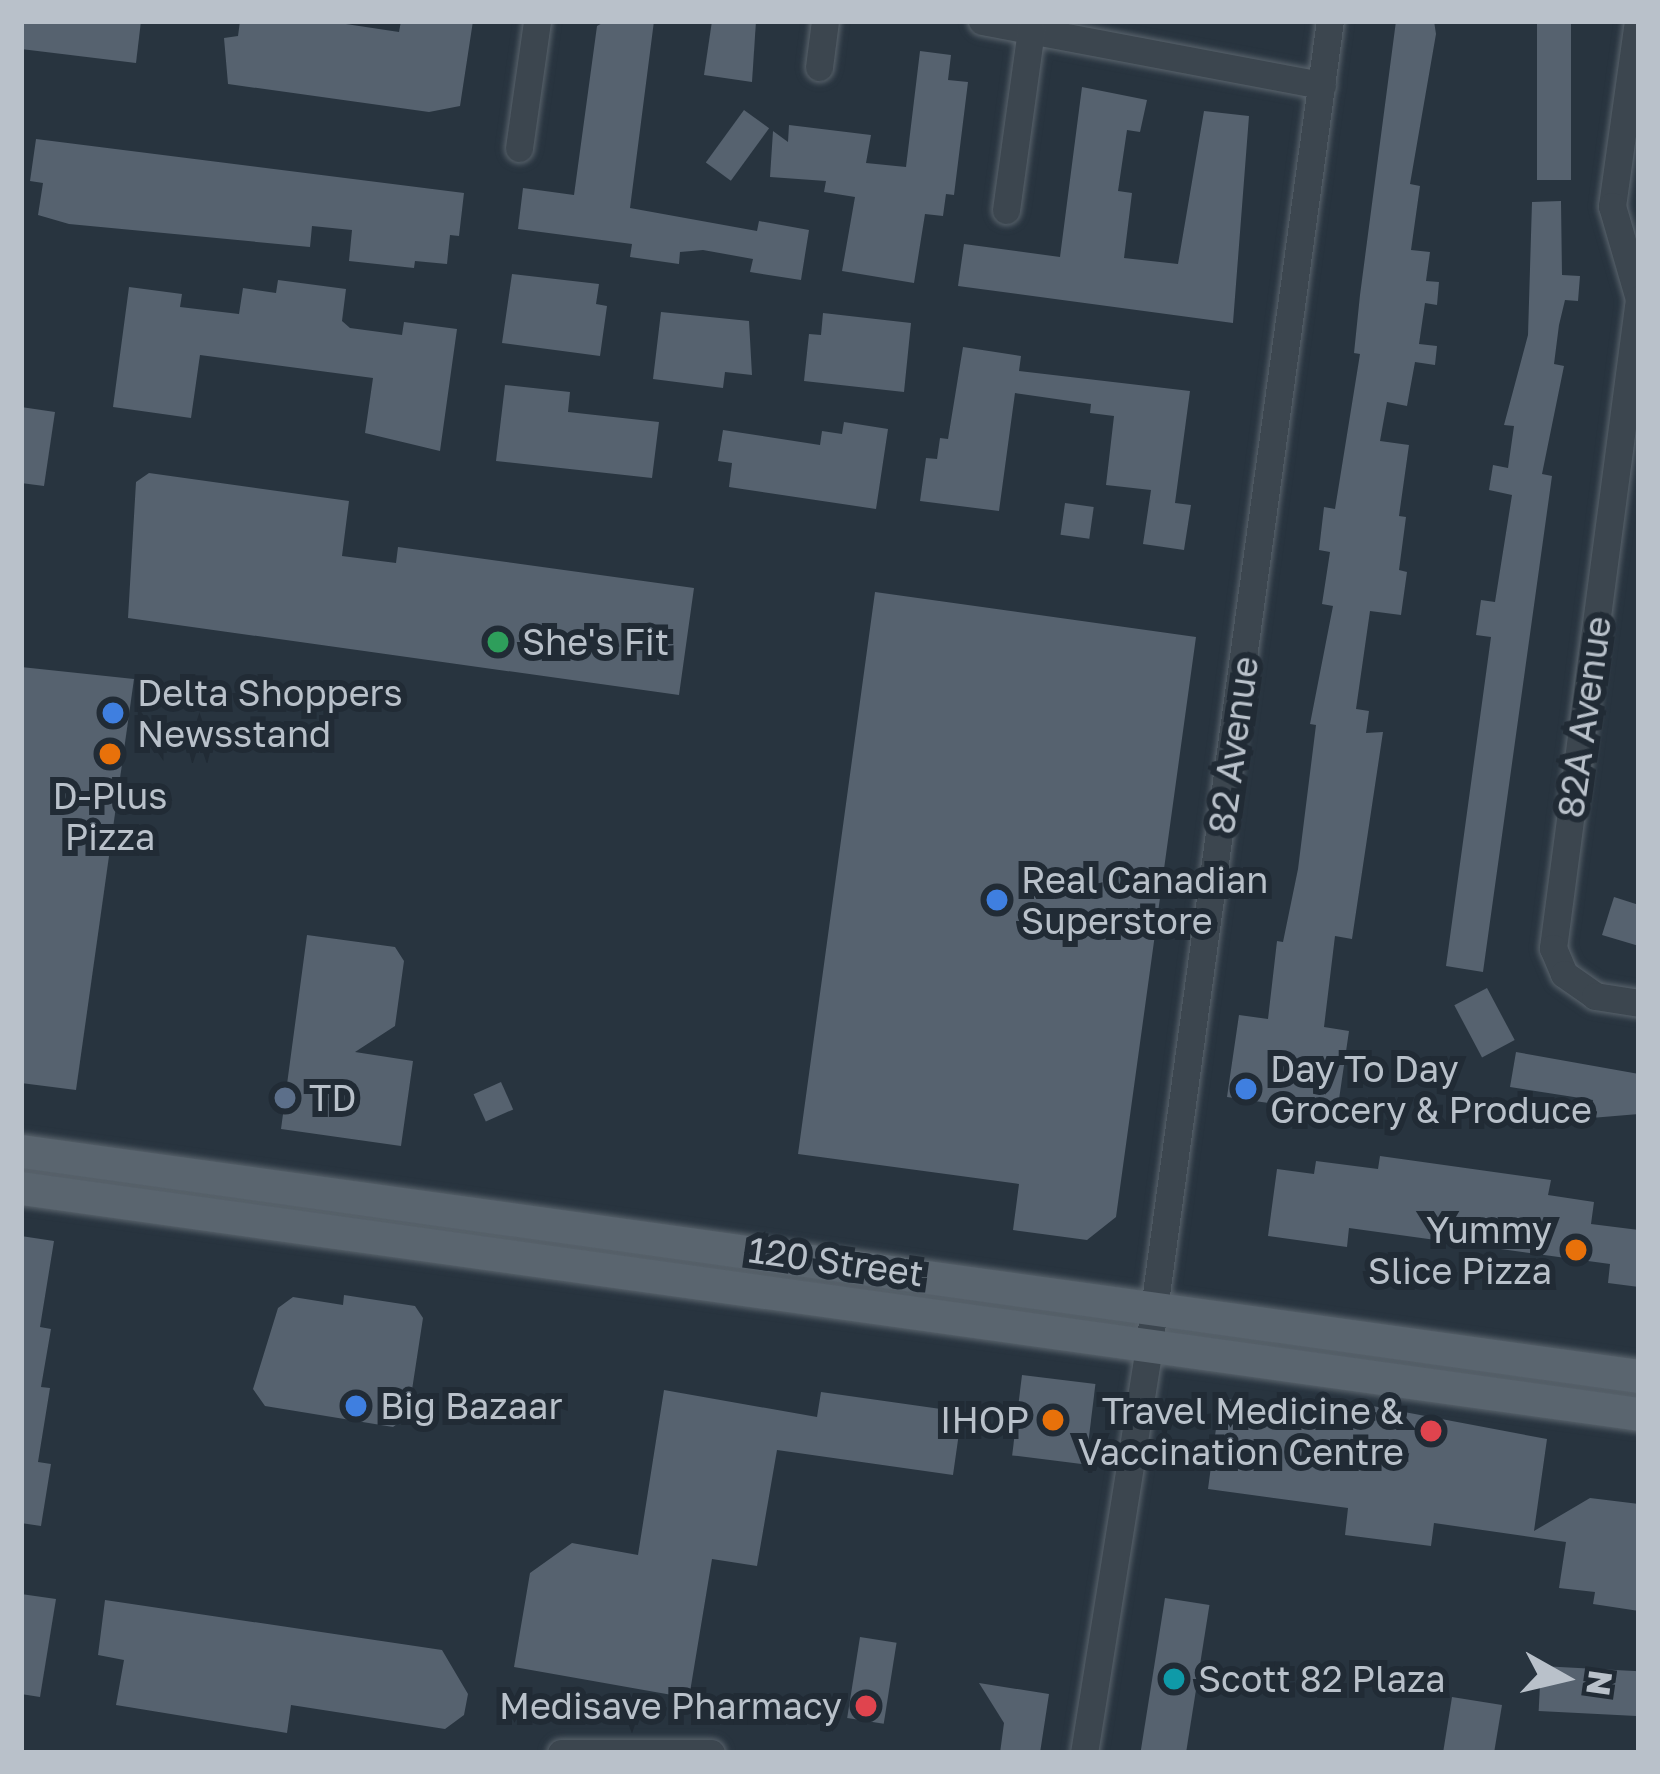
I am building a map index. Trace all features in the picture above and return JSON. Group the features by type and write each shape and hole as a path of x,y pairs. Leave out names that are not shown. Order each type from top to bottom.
{"main road":[{"name":"120 Street","path":"21,1151 1639,1376"},
{"name":"120 Street","path":"21,1188 1639,1414"},
{"path":"347,1235 411,1224 426,1207"},
{"path":"464,1250 478,1233 521,1235 544,1224"}],"street":[{"path":"519,148 537,21"},
{"path":"819,67 825,21"},
{"path":"982,21 1322,85"},
{"name":"82 Avenue","path":"1084,1753 1149,1345 1330,21"},
{"name":"82A Avenue","path":"1638,21 1629,157 1612,206 1639,298 1629,458 1553,948 1564,974 1594,996 1639,1003"},
{"path":"1006,210 1031,30"},
{"path":"561,1753 711,1753"}],"building":[{"path":"21,21 141,21 136,63 21,49"},
{"path":"240,21 326,21 399,32 401,21 473,21 460,106 429,112 228,84 224,38 238,36"},
{"path":"606,21 654,21 630,208 757,231 759,221 809,230 801,280 750,272 753,259 703,250 680,252 679,264 630,257 632,244 518,229 523,188 574,195 597,26"},
{"path":"712,21 756,21 752,82 704,75"},
{"path":"1396,21 1434,21 1436,34 1410,184 1420,186 1411,250 1430,252 1426,281 1439,282 1437,305 1425,303 1419,344 1437,346 1435,365 1415,362 1407,406 1387,402 1380,441 1409,445 1399,516 1406,517 1399,570 1407,572 1401,615 1370,611 1356,709 1369,711 1366,733 1383,732 1352,939 1335,936 1324,1027 1349,1031 1337,1113 1227,1097 1239,1015 1268,1019 1277,941 1283,942 1298,869 1316,725 1310,724 1333,606 1322,604 1330,552 1319,550 1324,507 1335,509 1360,354 1354,353 1360,295"},
{"path":"1537,21 1571,21 1571,180 1537,180"},
{"path":"920,51 951,55 948,80 968,82 954,195 946,194 943,216 925,214 914,283 842,271 855,197 824,192 826,181 770,177 773,131 788,142 789,125 871,135 866,163 906,167"},
{"path":"1082,87 1147,100 1140,132 1127,130 1118,191 1132,193 1124,258 1178,264 1204,111 1249,116 1233,323 958,286 964,244 1060,257"},
{"path":"744,110 769,128 731,181 706,163"},
{"path":"36,139 464,193 459,236 450,235 447,264 415,261 414,268 349,261 352,230 312,226 310,247 69,224 38,215 43,183 30,181"},
{"path":"1561,201 1562,275 1580,276 1578,301 1565,300 1559,325 1554,364 1564,366 1542,474 1552,476 1483,972 1446,966 1491,637 1476,635 1481,600 1495,602 1512,495 1489,490 1493,465 1508,468 1514,426 1504,425 1528,335 1532,202"},
{"path":"512,274 599,284 596,304 607,306 600,356 502,343"},
{"path":"278,280 346,289 342,321 350,328 402,335 404,322 457,329 440,451 365,433 373,378 200,355 191,418 113,407 129,287 182,294 180,307 239,314 243,288 276,293"},
{"path":"661,312 749,321 752,375 725,372 723,388 653,379"},
{"path":"823,313 911,323 904,392 804,381 809,334 821,335"},
{"path":"963,347 1021,356 1019,371 1190,391 1175,503 1191,505 1184,550 1143,544 1151,490 1106,485 1114,416 1090,413 1091,404 1015,393 999,511 920,501 926,458 937,459 940,438 948,439"},
{"path":"505,385 570,392 568,412 659,422 652,478 496,461"},
{"path":"21,407 55,412 44,486 21,483"},
{"path":"844,422 888,429 876,509 729,487 732,463 718,461 723,430 820,445 822,431 842,434"},
{"path":"149,473 349,501 342,556 396,563 398,547 694,588 679,695 128,618 136,482"},
{"path":"1065,503 1094,507 1089,539 1061,535"},
{"name":"Real Canadian Superstore","path":"875,592 1196,637 1116,1217 1087,1240 1013,1230 1019,1184 798,1154"},
{"path":"21,667 134,679 76,1090 21,1083"},
{"path":"1614,897 1639,905 1639,946 1602,935"},
{"path":"307,935 395,947 404,961 395,1026 355,1052 413,1061 401,1146 281,1129"},
{"path":"1487,988 1515,1040 1482,1057 1454,1005"},
{"path":"1516,1052 1639,1074 1639,1114 1591,1118 1593,1100 1510,1087"},
{"path":"501,1082 513,1109 486,1122 474,1094"},
{"path":"1380,1156 1551,1180 1548,1195 1594,1202 1591,1224 1639,1230 1639,1287 1608,1283 1610,1264 1349,1228 1347,1247 1268,1236 1277,1169 1314,1174 1316,1161 1378,1169"},
{"path":"21,1236 54,1241 40,1327 51,1329 41,1387 50,1388 38,1462 51,1464 41,1526 21,1523"},
{"path":"344,1295 415,1306 423,1318 408,1416 393,1427 265,1406 253,1389 278,1308 293,1297 343,1305"},
{"name":"IHOP","path":"1022,1375 1095,1384 1086,1464 1012,1455"},
{"path":"664,1390 817,1417 821,1392 962,1412 953,1475 777,1450 757,1566 712,1559 689,1698 514,1667 530,1573 572,1543 638,1555"},
{"path":"1220,1398 1360,1417 1362,1404 1547,1439 1534,1531 1590,1498 1639,1504 1639,1611 1593,1604 1595,1592 1559,1588 1566,1542 1434,1523 1431,1546 1345,1535 1348,1508 1208,1489"},
{"path":"21,1594 56,1599 40,1697 21,1694"},
{"name":"Scott 82 Plaza","path":"1165,1598 1209,1605 1186,1753 1140,1753"},
{"path":"105,1600 442,1650 468,1694 464,1715 445,1729 291,1705 287,1733 116,1705 124,1660 98,1655"},
{"path":"860,1637 897,1643 884,1724 847,1718"},
{"path":"1541,1666 1639,1671 1637,1716 1539,1711"},
{"path":"979,1683 1049,1694 1040,1753 1000,1753 1004,1723"},
{"path":"1452,1697 1502,1705 1494,1753 1443,1753"}],"place":[{"name":"She's Fit","path":"498,642"},
{"name":"Delta Shoppers Newsstand","path":"113,713"},
{"name":"D-Plus Pizza","path":"110,754"},
{"name":"Real Canadian Superstore","path":"997,900"},
{"name":"Day To Day Grocery & Produce","path":"1246,1089"},
{"name":"TD","path":"285,1098"},
{"name":"Yummy Slice Pizza","path":"1576,1250"},
{"name":"Big Bazaar","path":"356,1406"},
{"name":"IHOP","path":"1053,1420"},
{"name":"Travel Medicine & Vaccination Centre","path":"1431,1431"},
{"name":"Scott 82 Plaza","path":"1174,1679"},
{"name":"Medisave Pharmacy","path":"866,1706"}]}
